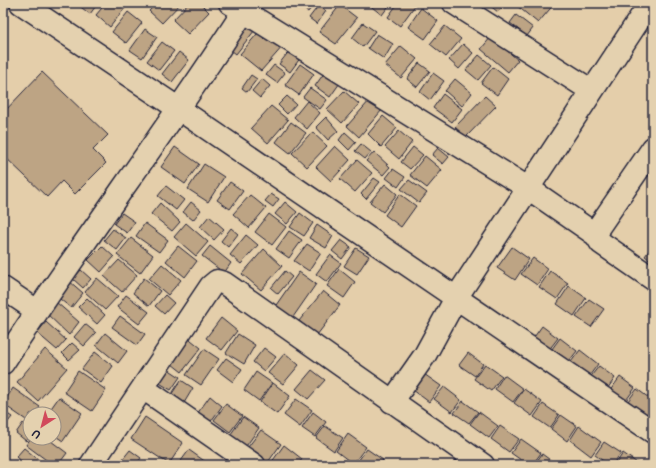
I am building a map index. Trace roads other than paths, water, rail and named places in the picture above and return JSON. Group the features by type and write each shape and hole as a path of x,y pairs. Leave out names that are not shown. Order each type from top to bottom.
{"street":[{"path":"21,3 653,432"},
{"path":"392,402 425,355 456,298 650,3"},
{"path":"463,5 592,91"},
{"path":"3,363 37,311 179,109 241,6 528,188 596,235 601,243 653,279"},
{"path":"596,235 598,228 653,148"},
{"path":"91,465 211,286 218,281 224,283 483,465"},
{"path":"3,288 37,311"},
{"path":"143,388 254,465"}]}
